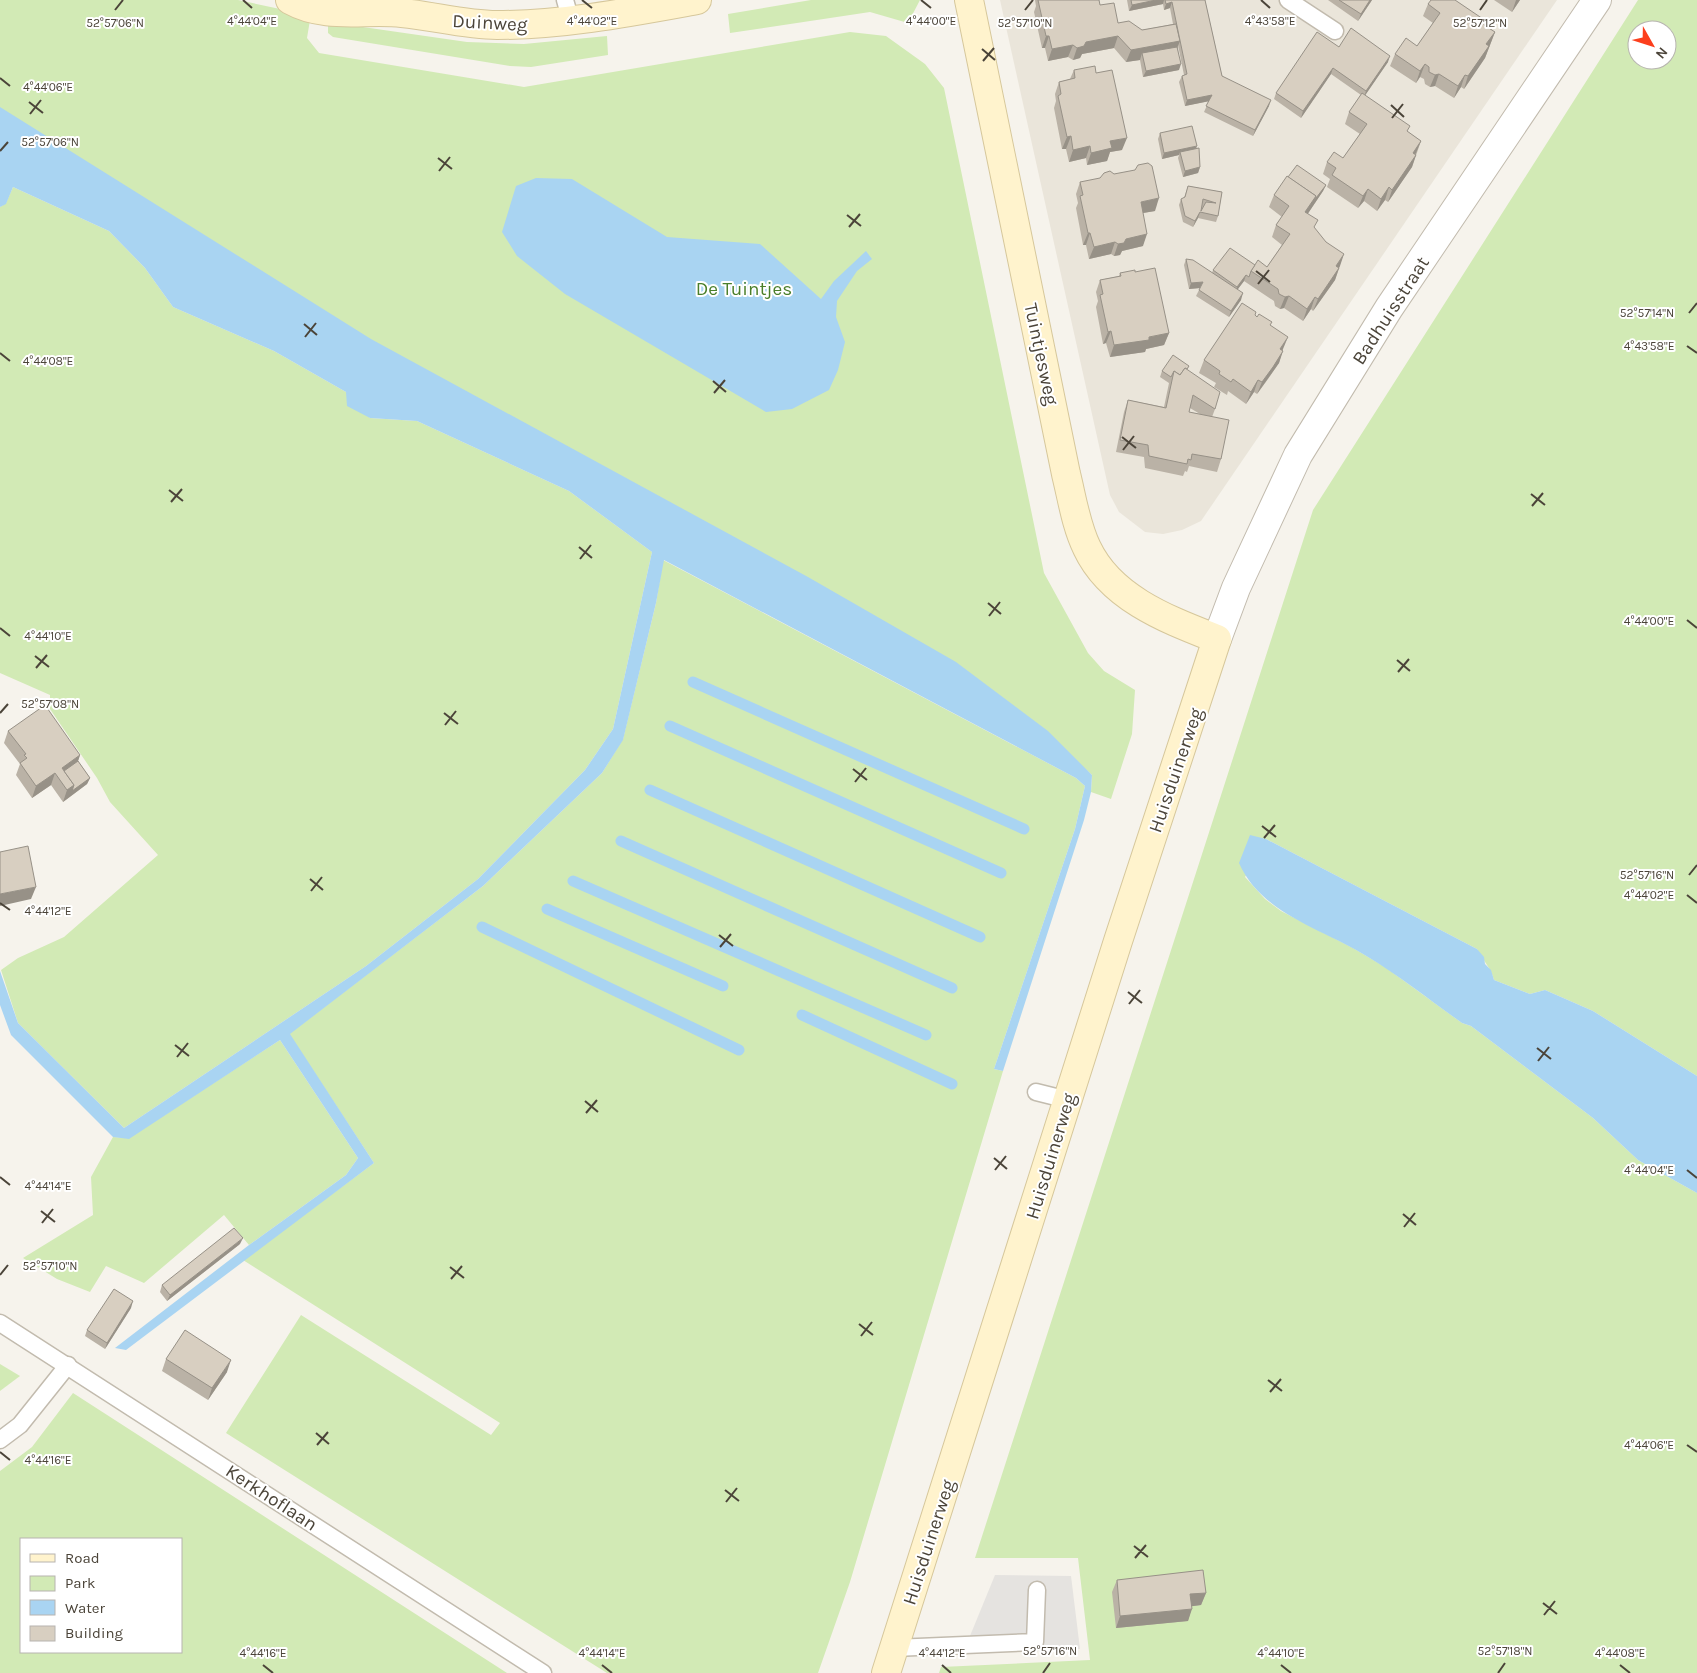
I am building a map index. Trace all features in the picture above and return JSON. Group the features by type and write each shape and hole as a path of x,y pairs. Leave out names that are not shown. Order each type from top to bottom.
{"street":[{"name":"Duinweg","path":"290,0 304,8 339,14 401,13 495,25 568,10 697,0"},
{"name":"Duinweg","path":"374,0 401,13"},
{"name":"Tuintjesweg","path":"969,0 1066,474 1084,541 1090,554 1101,569 1127,595 1171,621 1217,639"},
{"name":"Badhuisstraat","path":"1217,639 1236,588 1298,455 1389,308 1597,0"},
{"name":"Huisduinerweg","path":"890,1660 1217,639"}],"lane":[{"path":"1288,0 1335,31"},
{"path":"1036,1092 1068,1100"},
{"name":"Kerkhoflaan","path":"0,1323 68,1365 543,1673"},
{"path":"0,1440 20,1425 68,1365"},
{"path":"890,1660 1035,1642 1037,1590"}],"shaded area":[{"path":"1000,0 1557,0 1201,521 1182,530 1163,534 1145,532 1119,512 1110,495"},
{"path":"995,1575 1071,1576 1080,1649 963,1653"}],"green space":[{"name":"De Tuintjes","path":"0,0 238,0 280,9 310,20 307,38 319,53 524,87 850,32 886,36 925,64 944,88 1044,573 1088,653 1104,671 1135,690 1132,734 1111,799 1091,792 1092,775 1072,757 679,521 0,122"},
{"path":"811,0 920,0 908,23 870,12 730,33 728,14"},
{"path":"1638,0 1697,0 1697,1076 1593,1011 1545,990 1530,994 1494,980 1477,949 1266,839 1245,877 1265,899 1281,911 1353,948 1385,967 1462,1023 1471,1026 1593,1118 1638,1160 1697,1193 1697,1673 939,1673 941,1667 1090,1660 1078,1558 975,1558 1313,510"},
{"path":"328,22 467,42 524,44 607,36 608,55 531,67 510,66 333,37 328,33"},
{"path":"13,187 109,231 145,268 173,307 274,351 346,392 370,418 417,421 569,491 652,552 613,729 585,770 478,879 366,966 124,1128 18,1023 1,970 18,958 64,937 158,855 110,802 97,778 50,709 50,695 0,673 0,207 6,203"},
{"path":"663,560 1076,778 1085,786 1075,829 994,1069 1003,1071 850,1582 818,1673 607,1673 226,1433 301,1315 491,1435 500,1423 243,1260 374,1163 289,1034 483,886 602,773 623,739 656,603"},
{"path":"280,1040 358,1158 346,1175 249,1245 224,1215 144,1283 106,1266 90,1292 57,1279 23,1258 93,1215 91,1177 113,1137 129,1138"},
{"path":"0,1364 20,1376 0,1391"},
{"path":"73,1393 507,1673 0,1673 0,1471 32,1447"}],"water":[{"path":"0,107 371,339 808,577 956,662 1048,731 1092,775 1091,792 1084,820 1003,1071 994,1069 1075,829 1085,786 1076,778 664,560 656,603 623,740 602,773 483,886 290,1034 374,1163 126,1350 115,1348 249,1245 346,1175 358,1158 280,1040 129,1139 113,1137 11,1035 0,1005 0,971 18,1023 124,1128 366,966 478,879 585,770 613,729 652,552 569,491 417,421 370,418 347,406 346,392 274,351 173,307 145,268 109,231 13,187 6,204 0,207"},
{"path":"536,178 572,179 667,237 760,244 821,299 834,281 866,251 872,259 857,271 837,301 836,317 845,342 838,370 829,390 792,409 766,412 565,294 517,256 502,232 516,186"},
{"path":"1250,835 1266,839 1477,949 1484,957 1485,964 1491,970 1494,980 1530,994 1545,990 1593,1011 1697,1076 1697,1193 1638,1160 1593,1118 1471,1026 1462,1023 1368,957 1296,919 1263,896 1249,881 1239,863"}],"building":[{"path":"1038,0 1099,0 1100,5 1114,3 1118,23 1129,21 1142,30 1176,24 1180,41 1131,50 1118,36 1086,42 1084,46 1077,48 1073,45 1052,49 1049,36 1046,36"},
{"path":"1131,0 1156,0 1132,5"},
{"path":"1165,0 1205,0 1222,76 1271,100 1255,130 1206,106 1212,95 1187,100 1182,76 1187,74 1172,2 1166,4"},
{"path":"1339,0 1370,0 1361,14"},
{"path":"1431,0 1455,0 1486,21 1484,25 1495,32 1486,44 1489,46 1468,76 1465,75 1458,86 1439,74 1435,75 1429,72 1429,67 1425,64 1420,71 1395,54 1406,38 1417,46 1440,13 1428,4"},
{"path":"1351,28 1390,56 1366,91 1333,68 1303,111 1276,93 1317,32 1339,47"},
{"path":"1177,47 1181,64 1146,71 1142,53"},
{"path":"1095,66 1096,73 1112,70 1127,138 1110,141 1112,148 1091,153 1090,146 1073,150 1071,136 1067,137 1058,96 1061,94 1059,82 1075,78 1074,70"},
{"path":"1362,93 1410,126 1407,131 1421,141 1413,153 1416,155 1392,190 1389,187 1381,199 1368,189 1363,196 1332,175 1336,168 1327,162 1334,152 1343,158 1367,124 1349,112"},
{"path":"1192,126 1197,146 1164,153 1160,133"},
{"path":"1199,148 1200,167 1185,171 1180,152"},
{"path":"1148,163 1152,166 1159,198 1141,202 1147,234 1126,239 1124,243 1118,244 1115,242 1094,247 1090,233 1088,233 1080,196 1083,195 1080,182 1100,178 1104,173 1110,171 1114,174 1135,170 1138,165"},
{"path":"1297,165 1326,185 1313,202 1316,196 1288,177"},
{"path":"1287,176 1316,196 1305,212 1318,220 1314,227 1326,242 1344,254 1336,266 1339,268 1318,299 1315,297 1307,309 1289,296 1285,297 1279,294 1278,289 1251,271 1258,260 1267,267 1290,234 1276,225 1289,206 1274,195"},
{"path":"1188,186 1222,192 1218,216 1200,212 1195,221 1185,216 1181,199 1185,197","holes":["1203,199 1216,203 1206,202 1201,211"]},
{"path":"1230,248 1255,265 1249,277 1246,275 1237,287 1213,270"},
{"path":"1186,259 1193,260 1243,293 1231,311 1199,290 1203,282 1191,283"},
{"path":"1155,268 1169,333 1149,337 1149,340 1114,345 1111,331 1108,332 1100,295 1103,294 1100,280 1121,276 1120,273"},
{"path":"1242,303 1256,312 1255,315 1257,317 1259,314 1272,322 1270,325 1288,337 1280,349 1283,351 1273,367 1262,382 1258,380 1251,392 1233,379 1231,382 1219,374 1220,371 1204,360"},
{"path":"1173,355 1189,366 1180,375 1174,371 1171,377 1162,371"},
{"path":"1185,368 1220,392 1215,409 1193,395 1189,412 1229,420 1221,459 1192,454 1191,460 1188,459 1187,464 1149,456 1148,445 1120,440 1128,400 1166,408 1174,371 1180,375"},
{"path":"45,705 80,755 62,768 74,785 67,790 55,773 36,786 20,763 27,758 24,755 26,754 8,731"},
{"path":"78,761 90,778 72,791 74,785 64,771"},
{"path":"28,846 36,887 0,894 0,852"},
{"path":"234,1228 243,1238 170,1295 162,1285"},
{"path":"114,1289 133,1301 107,1343 87,1330"},
{"path":"185,1330 231,1360 212,1388 166,1359"},
{"path":"1203,1570 1206,1593 1190,1594 1192,1609 1120,1616 1117,1580"}],"waterway":[{"path":"693,682 1024,829"},
{"path":"670,726 1001,873"},
{"path":"650,790 980,937"},
{"path":"621,841 952,988"},
{"path":"573,881 926,1035"},
{"path":"547,909 723,986"},
{"path":"482,927 739,1050"},
{"path":"802,1015 952,1084"}]}
